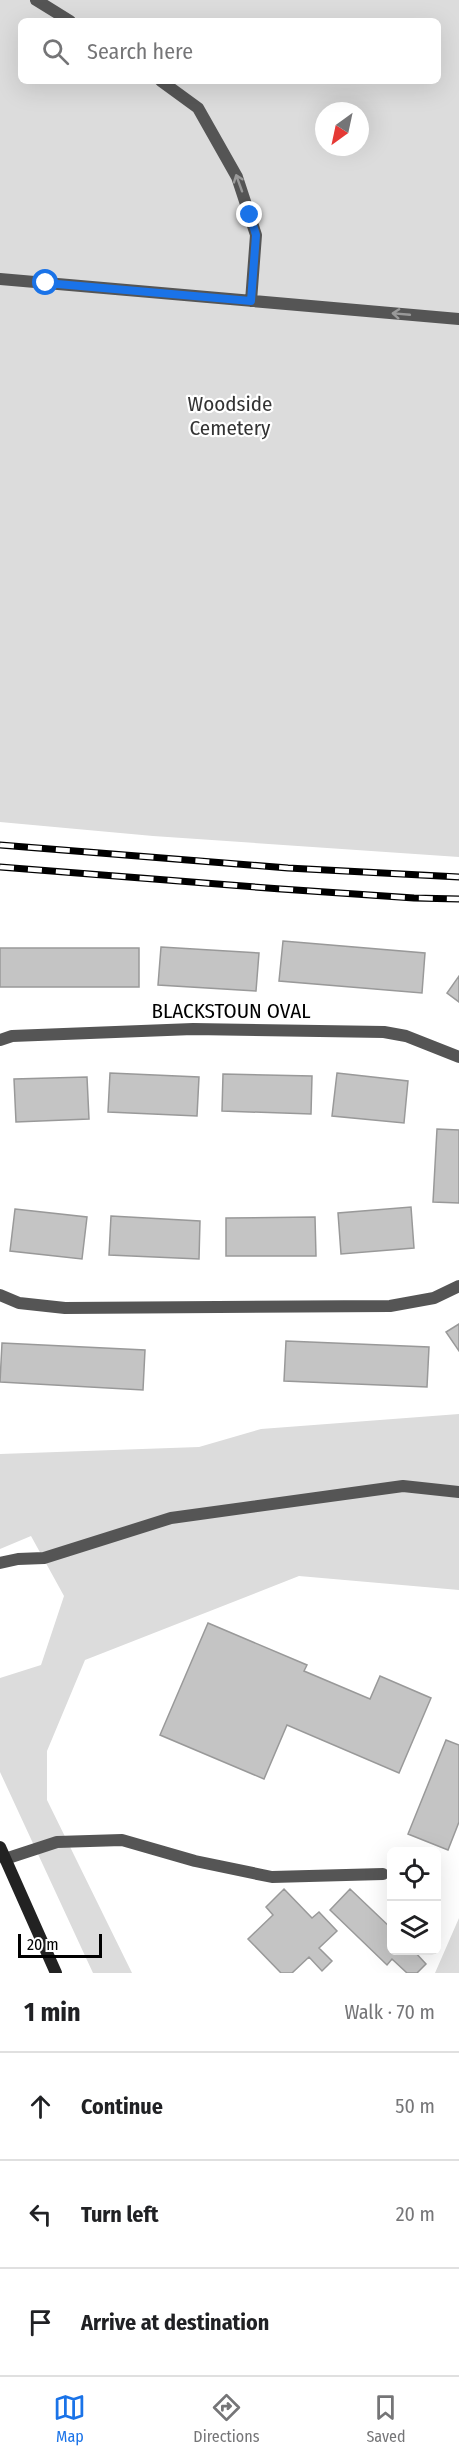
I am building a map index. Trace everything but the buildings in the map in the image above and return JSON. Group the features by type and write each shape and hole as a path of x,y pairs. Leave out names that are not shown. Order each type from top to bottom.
{"street":[{"path":"36,0 65,18"},
{"path":"165,84 198,108 237,177 256,235 251,301"},
{"path":"0,279 459,320"},
{"name":"BLACKSTOUN OVAL","path":"0,1040 12,1036 193,1029 384,1032 406,1036 459,1057"},
{"path":"0,1296 19,1303 65,1308 349,1307 390,1306 434,1298 459,1286"},
{"path":"0,1563 18,1559 44,1558 171,1518 403,1486 459,1492"},
{"path":"56,1973 2,1853 57,1842 122,1840 195,1861 272,1877 383,1875"}],"green space":[{"name":"Woodside Cemetery","path":"0,0 459,0 459,857 153,836 0,822"},
{"path":"459,1414 459,1590 299,1576 85,1660 47,1751 47,1800 132,1973 93,1973 0,1772 0,1678 41,1665 64,1596 31,1536 0,1549 0,1454 199,1447 261,1429"},
{"path":"459,1918 459,1973 435,1973"}],"railway":[{"path":"0,845 288,868 459,877"},
{"path":"0,867 281,889 459,899"}],"route":[{"path":"46,283 251,301 256,235 250,215"}]}
